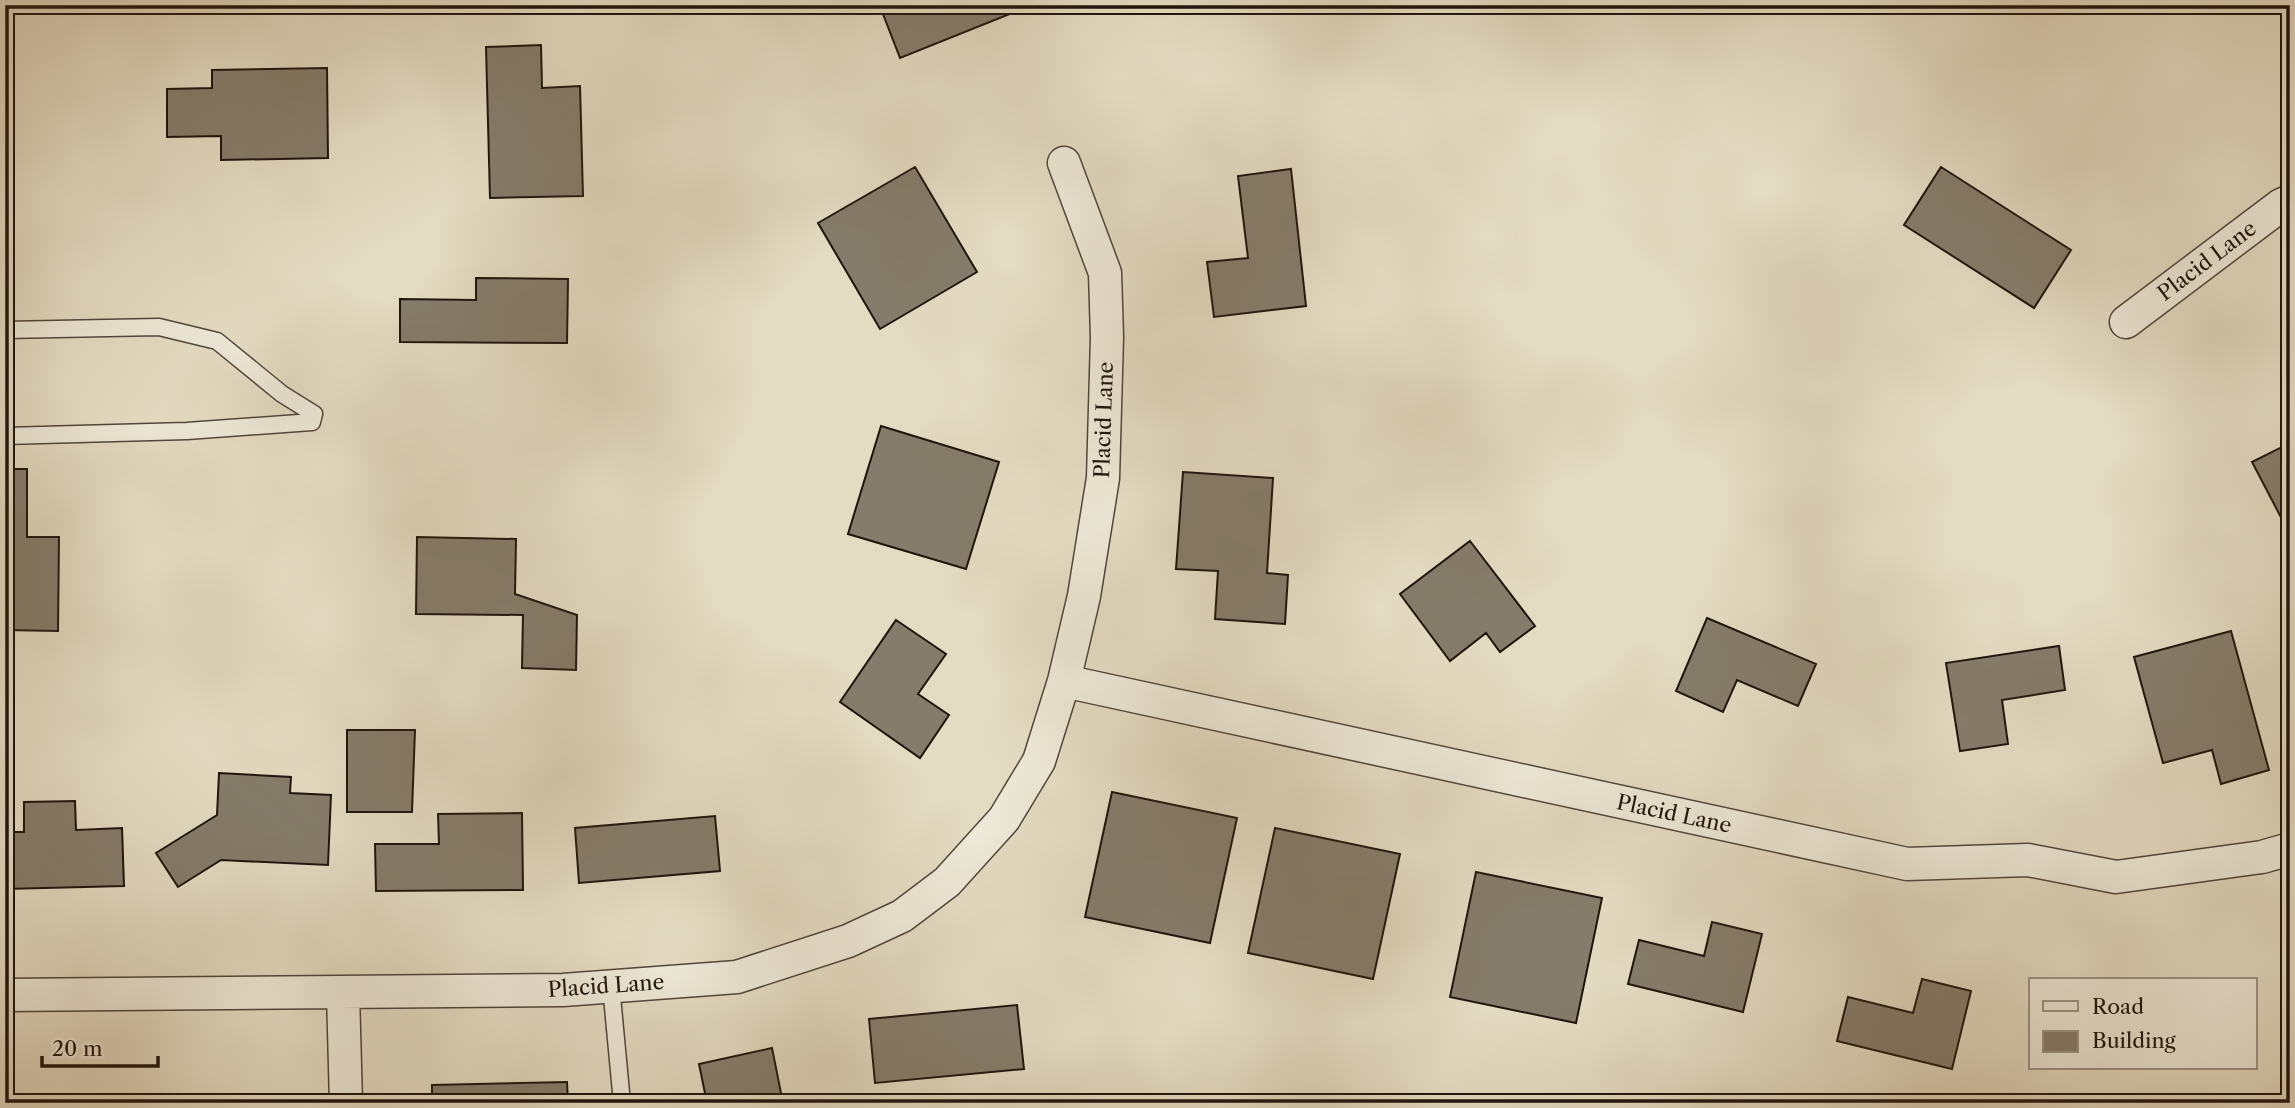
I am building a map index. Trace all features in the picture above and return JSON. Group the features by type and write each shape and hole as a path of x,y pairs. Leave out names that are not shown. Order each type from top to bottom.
{"street":[{"name":"Placid Lane","path":"5,995 563,990 737,977 848,941 902,916 947,882 1004,819 1039,761 1064,681 1084,596 1103,478 1107,337 1105,273 1064,163"},
{"name":"Placid Lane","path":"2126,322 2281,205 2290,201"},
{"name":"Placid Lane","path":"1064,681 1907,864 2028,860 2116,877 2262,857 2290,849"},
{"path":"343,993 346,1103"}],"lane":[{"path":"5,330 159,327 218,341 282,394 314,414 312,422 187,430 5,436"},
{"path":"611,986 622,1103"}],"building":[{"path":"906,5 1032,5 900,58 883,14"},
{"path":"541,45 542,88 580,86 583,196 490,198 486,47"},
{"path":"327,68 328,158 221,160 221,136 167,137 167,89 212,88 212,70"},
{"path":"915,167 977,272 880,329 818,223"},
{"path":"1941,167 2071,250 2034,308 1904,225"},
{"path":"1291,169 1306,306 1214,317 1207,262 1248,258 1238,176"},
{"path":"476,278 568,279 567,343 400,342 400,299 476,300"},
{"path":"881,426 999,462 966,569 848,534"},
{"path":"2290,443 2290,522 2285,525 2252,462"},
{"path":"5,469 27,469 27,537 59,537 58,631 5,630"},
{"path":"1183,472 1273,478 1267,573 1288,575 1285,624 1215,619 1218,571 1176,569"},
{"path":"417,537 516,539 515,594 577,615 576,670 522,668 523,615 416,614"},
{"path":"1470,541 1535,626 1500,652 1486,633 1450,661 1400,594"},
{"path":"1707,618 1816,664 1798,706 1737,680 1723,712 1676,691"},
{"path":"896,620 946,654 918,694 949,715 920,758 840,702"},
{"path":"2231,631 2269,770 2221,784 2212,750 2163,763 2134,657"},
{"path":"2059,646 2065,690 2002,700 2008,744 1960,751 1946,663"},
{"path":"347,730 415,730 412,812 347,812"},
{"path":"219,773 291,777 290,793 331,795 328,865 221,860 178,887 156,853 217,815"},
{"path":"1112,792 1237,818 1210,943 1085,917"},
{"path":"75,801 76,830 122,828 124,886 5,889 5,832 24,832 24,802"},
{"path":"522,813 523,890 376,891 375,844 439,844 438,814"},
{"path":"715,816 720,871 579,883 575,828"},
{"path":"1275,828 1400,854 1373,979 1248,953"},
{"path":"1476,872 1602,898 1576,1023 1450,997"},
{"path":"1712,922 1762,934 1743,1012 1628,984 1639,940 1704,956"},
{"path":"1922,979 1971,991 1952,1069 1837,1041 1848,997 1913,1013"},
{"path":"1017,1005 1024,1069 875,1083 869,1019"},
{"path":"772,1048 783,1103 707,1103 699,1064"},
{"path":"567,1082 568,1103 432,1103 432,1085"}]}
